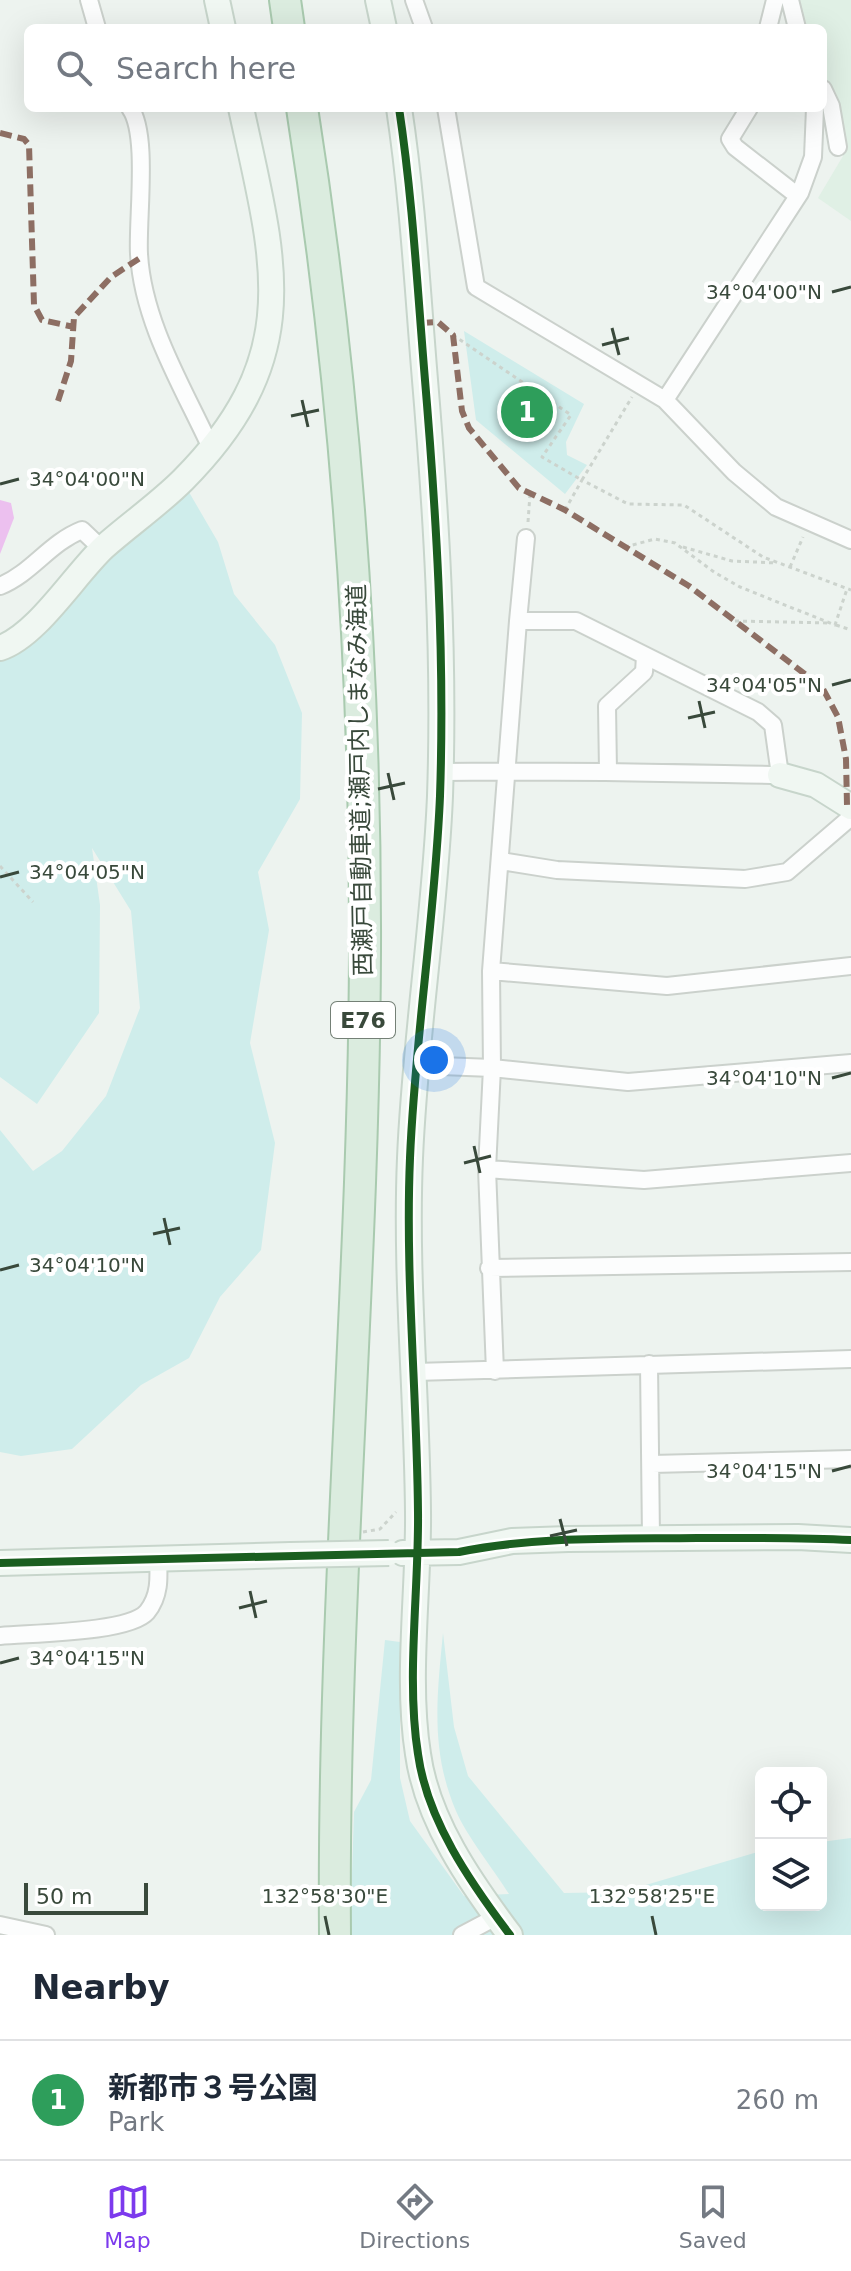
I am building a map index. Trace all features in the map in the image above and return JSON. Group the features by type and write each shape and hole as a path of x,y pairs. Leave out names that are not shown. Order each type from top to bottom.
{"highway":[{"path":"285,0 288,24"},
{"name":"西瀬戸自動車道;瀬戸内しまなみ海道","path":"303,112 332,321 352,520 364,735 365,956 340,1675 335,1935"}],"street":[{"path":"89,0 96,24"},
{"path":"217,0 222,24"},
{"path":"378,0 383,24"},
{"path":"414,0 423,24"},
{"path":"769,24 775,0"},
{"path":"790,0 796,24"},
{"path":"827,98 838,147"},
{"path":"131,112 138,135 143,285 150,313 211,448"},
{"path":"0,648 9,645 49,610 102,549 182,481 228,428 259,368 273,312 270,240 242,112"},
{"path":"400,112 412,200 439,545 440,772 435,878 416,1065 410,1161 418,1552 415,1712 418,1756 430,1800 451,1847 503,1926 462,1935"},
{"path":"447,112 476,287 665,400 734,472 776,507 851,540"},
{"path":"747,112 730,139 735,147 798,196"},
{"path":"665,400 798,196 813,157 815,112"},
{"path":"0,586 21,578 60,539 82,530 102,549"},
{"path":"495,1371 487,1169 492,1068 491,971 526,538"},
{"path":"518,621 576,621 758,712 773,725 780,775"},
{"path":"608,771 607,706 644,672 645,656"},
{"path":"440,772 608,771 780,775 816,785 851,807"},
{"path":"501,861 557,870 745,879 787,872 851,817"},
{"path":"491,971 667,986 851,966"},
{"path":"416,1065 492,1068 628,1082 851,1063"},
{"path":"487,1169 644,1180 851,1163"},
{"path":"489,1268 851,1262"},
{"path":"415,1372 851,1359"},
{"path":"649,1364 651,1538"},
{"path":"652,1464 851,1459"},
{"path":"0,1563 459,1552 512,1541 798,1537 851,1540"},
{"path":"0,1636 121,1624 144,1615 156,1598 158,1558"},
{"path":"0,1925 46,1935"}],"path":[{"path":"453,335 571,415 542,457 628,504 684,505 763,557 849,589 835,625"},
{"path":"565,510 639,385"},
{"path":"526,538 530,494"},
{"path":"790,567 809,523"},
{"path":"625,547 655,539 732,561 781,563"},
{"path":"679,546 740,587 851,630"},
{"path":"735,621 835,625"},
{"path":"0,866 33,902"},
{"path":"349,1533 380,1529 396,1512"}],"shaded area":[{"path":"795,0 851,0 851,221 818,198 843,156 842,130 833,93 827,83 827,24 803,24"},
{"path":"464,331 584,404 566,442 567,455 587,465 565,494 476,420"},
{"path":"186,487 218,542 234,594 275,645 302,713 300,799 258,872 269,930 250,1043 275,1143 261,1250 220,1297 189,1358 141,1385 72,1449 21,1456 0,1452 0,1130 33,1171 62,1151 106,1096 140,1008 131,911 92,848 100,905 99,1013 37,1104 0,1077 0,658"},
{"path":"0,500 11,503 14,518 0,554"},
{"path":"443,1633 454,1727 468,1776 564,1893 622,1892 755,1853 755,1911 827,1911 827,1841 851,1838 851,1935 350,1935 354,1812 371,1780 385,1640 400,1642 400,1778 410,1821 464,1896 509,1894 466,1831 448,1788 439,1744"}],"marked path":[{"path":"0,133 24,139 29,145 34,305 42,320 74,327"},
{"path":"58,401 71,361 74,317 111,277 140,258"},
{"path":"421,323 438,322 453,335 462,411 469,428 519,488 565,510 689,586 822,687 838,717 846,759 847,805"}],"cycle path":[{"path":"399,112 414,238 432,475 441,688 440,796 434,887 410,1158 410,1290 418,1512 413,1695 418,1754 431,1803 452,1849 510,1935"},
{"path":"0,1563 459,1552 518,1543 578,1539 851,1540"}],"place":[{"name":"新都市３号公園","path":"527,412"}]}
